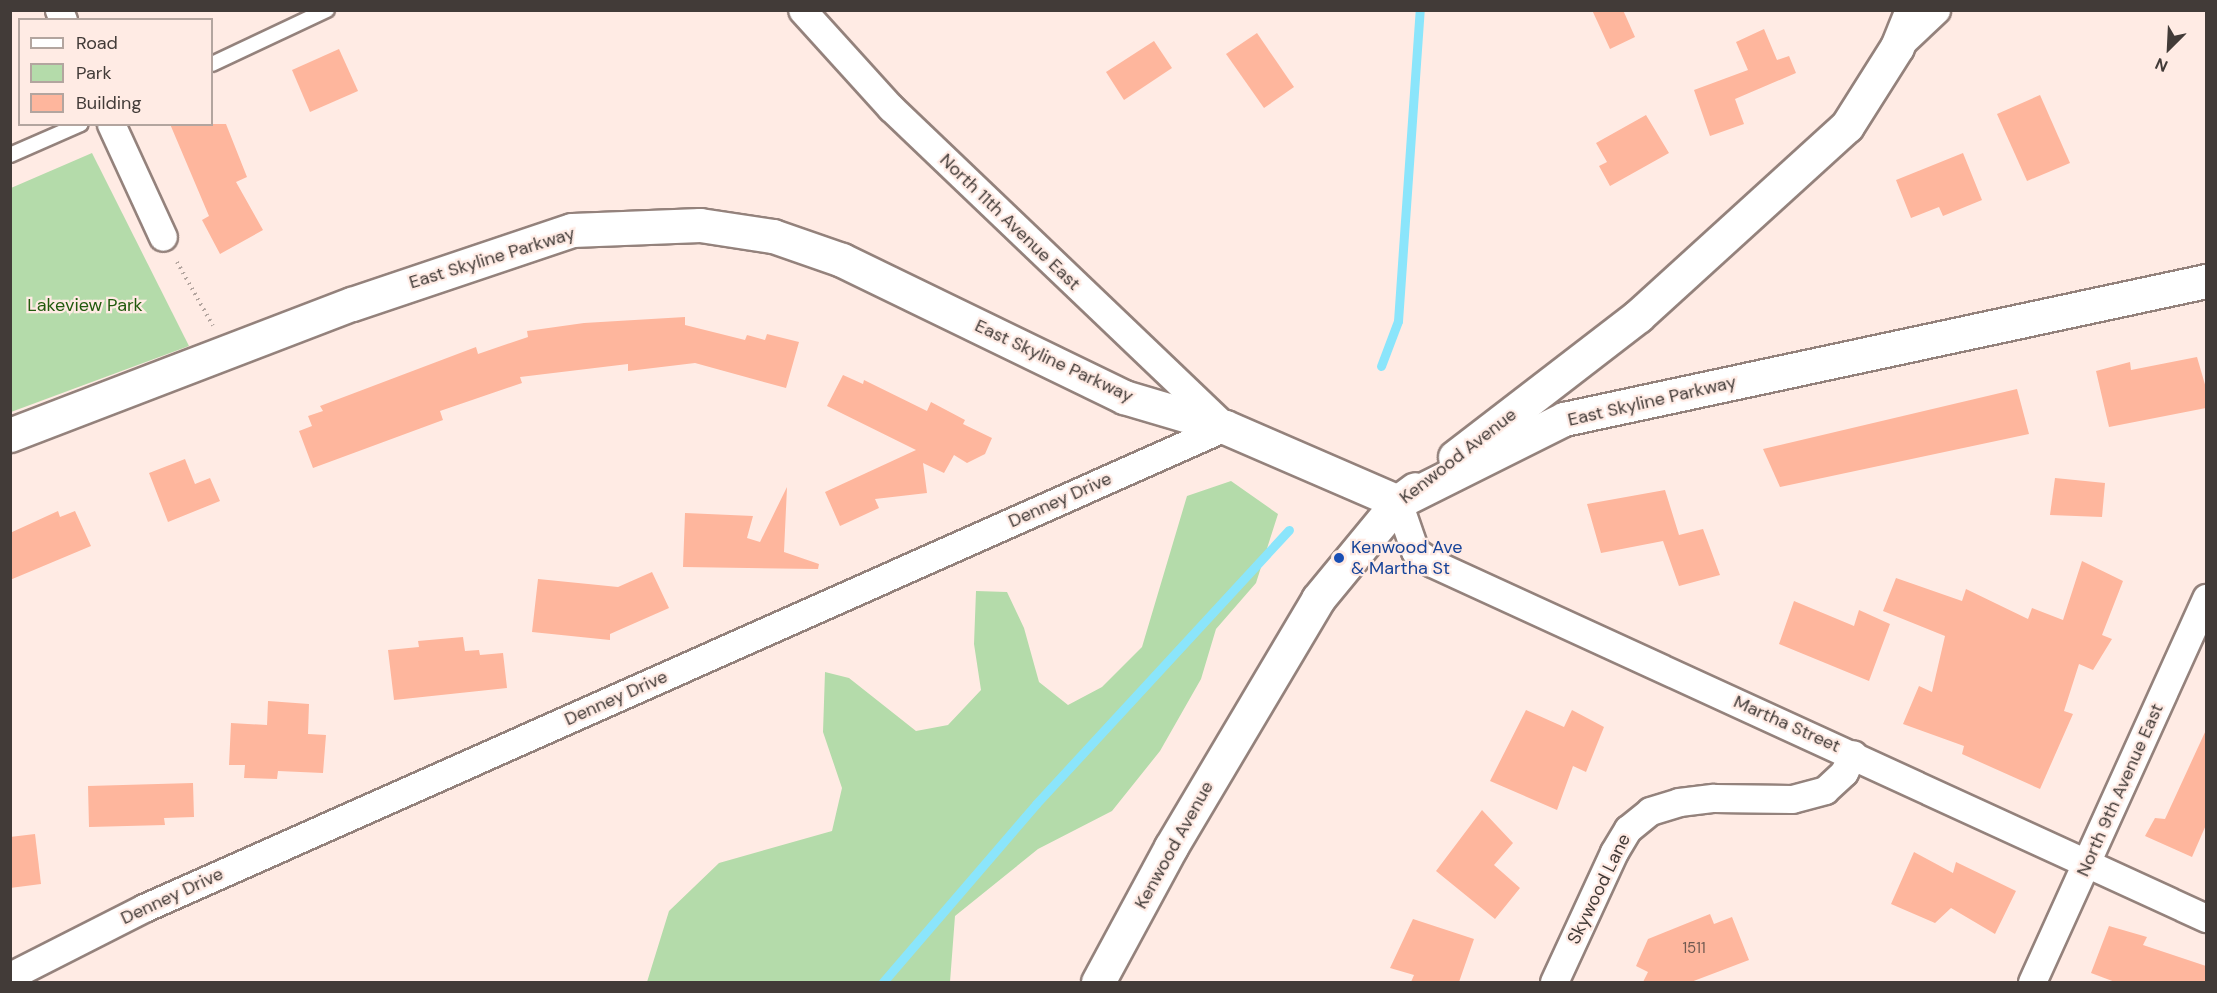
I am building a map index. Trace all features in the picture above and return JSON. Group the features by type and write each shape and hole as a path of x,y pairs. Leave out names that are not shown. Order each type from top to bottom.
{"street":[{"name":"North 11th Avenue East","path":"802,10 891,108 1225,427"},
{"name":"Kenwood Avenue","path":"1098,982 1171,847 1318,599 1398,502 1638,316 1838,134 1897,47 1912,10"},
{"path":"1897,47 1935,10"},
{"path":"112,126 163,237"},
{"name":"East Skyline Parkway","path":"10,435 227,350 572,230 700,225 773,236 842,260 1124,397 1225,427 1398,502 1564,419 2206,281"},
{"name":"Denney Drive","path":"10,976 154,903 1225,427"},
{"name":"Martha Street","path":"1398,502 1414,551 1432,562 2206,918"},
{"name":"North 9th Avenue East","path":"2032,982 2206,598"},
{"name":"Skywood Lane","path":"1554,982 1614,852 1628,829 1650,811 1679,801 1714,798 1792,799 1825,790 1844,772 1853,754"}],"lane":[{"path":"213,64 327,10"},
{"path":"10,155 76,126"}],"path":[{"path":"163,237 227,350"}],"green space":[{"name":"Lakeview Park","path":"92,153 189,346 11,412 11,188"},
{"path":"1231,481 1278,514 1256,583 1216,629 1201,679 1160,751 1112,811 1038,849 955,916 950,982 647,982 669,911 719,863 832,831 842,788 823,732 825,672 849,678 916,731 948,725 981,690 974,644 976,591 1007,592 1024,628 1039,682 1068,705 1102,687 1142,647 1187,496"}],"building":[{"path":"1592,10 1623,10 1635,37 1610,49"},
{"path":"1764,29 1777,60 1789,56 1796,73 1735,99 1744,124 1710,136 1694,90 1748,70 1736,42"},
{"path":"1257,33 1294,87 1264,108 1226,54"},
{"path":"1154,41 1172,68 1124,100 1106,72"},
{"path":"339,49 358,91 310,112 292,70"},
{"path":"2040,95 2070,163 2027,181 1997,114"},
{"path":"1646,115 1669,153 1610,186 1599,166 1607,162 1596,143"},
{"path":"226,124 247,177 236,182 263,230 220,254 202,220 209,216 171,126"},
{"path":"1963,153 1982,200 1943,216 1939,207 1911,218 1896,180"},
{"path":"685,317 685,325 745,340 747,335 765,340 767,334 799,342 786,388 695,363 628,371 628,364 520,377 522,383 440,411 443,420 313,468 299,431 312,426 308,416 323,411 320,406 476,347 478,354 528,337 527,331 584,323"},
{"path":"2197,357 2206,388 2206,408 2109,427 2096,371 2130,362 2131,370"},
{"path":"843,375 863,384 864,380 927,411 931,402 965,420 963,424 992,438 985,454 967,463 954,455 944,473 923,463 927,493 875,499 879,508 840,526 825,492 916,450 827,406"},
{"path":"2017,389 2029,434 1780,487 1763,449"},
{"path":"185,459 195,484 210,478 220,501 168,522 149,473"},
{"path":"2055,478 2105,483 2102,517 2050,515"},
{"path":"787,487 784,552 819,564 818,569 683,567 685,513 753,516 747,538 760,542"},
{"path":"1665,490 1679,535 1703,529 1720,575 1679,586 1663,541 1601,553 1587,504"},
{"path":"58,511 60,517 75,511 91,546 10,580 10,533"},
{"path":"2082,561 2123,581 2102,635 2112,639 2093,670 2079,664 2064,711 2073,714 2040,789 1962,754 1964,746 1903,724 1919,686 1932,692 1945,636 1883,611 1896,578 1962,601 1966,589 2028,619 2032,608 2063,620"},
{"path":"652,572 669,608 610,634 610,640 532,632 538,579 618,587"},
{"path":"1794,601 1854,626 1859,610 1890,624 1869,681 1779,644"},
{"path":"463,637 465,651 479,650 480,655 503,653 507,688 394,700 388,650 419,647 418,641"},
{"path":"268,701 309,704 308,734 326,735 323,773 278,771 277,779 244,778 245,765 229,765 231,723 267,725"},
{"path":"1526,710 1564,727 1572,710 1604,727 1586,772 1573,766 1557,810 1490,781"},
{"path":"2206,730 2206,825 2192,857 2145,836 2155,818 2165,819"},
{"path":"193,783 194,817 164,818 165,825 89,827 88,786"},
{"path":"1482,810 1513,843 1494,865 1520,888 1495,919 1436,871"},
{"path":"35,834 41,884 10,888 10,837"},
{"path":"1914,852 1953,873 1956,862 2016,891 1995,934 1951,908 1935,923 1891,904"},
{"path":"1710,914 1714,924 1732,917 1749,960 1691,982 1643,982 1648,972 1636,966 1648,939"},
{"path":"1413,919 1474,939 1459,982 1411,982 1414,975 1390,968"},
{"path":"2109,926 2147,937 2143,945 2206,966 2206,982 2115,982 2091,973"}],"waterway":[{"path":"1381,366 1398,321 1420,10"},
{"path":"883,982 1036,804 1289,530"}],"place":[{"name":"Kenwood Ave & Martha St","path":"1339,558"}]}
